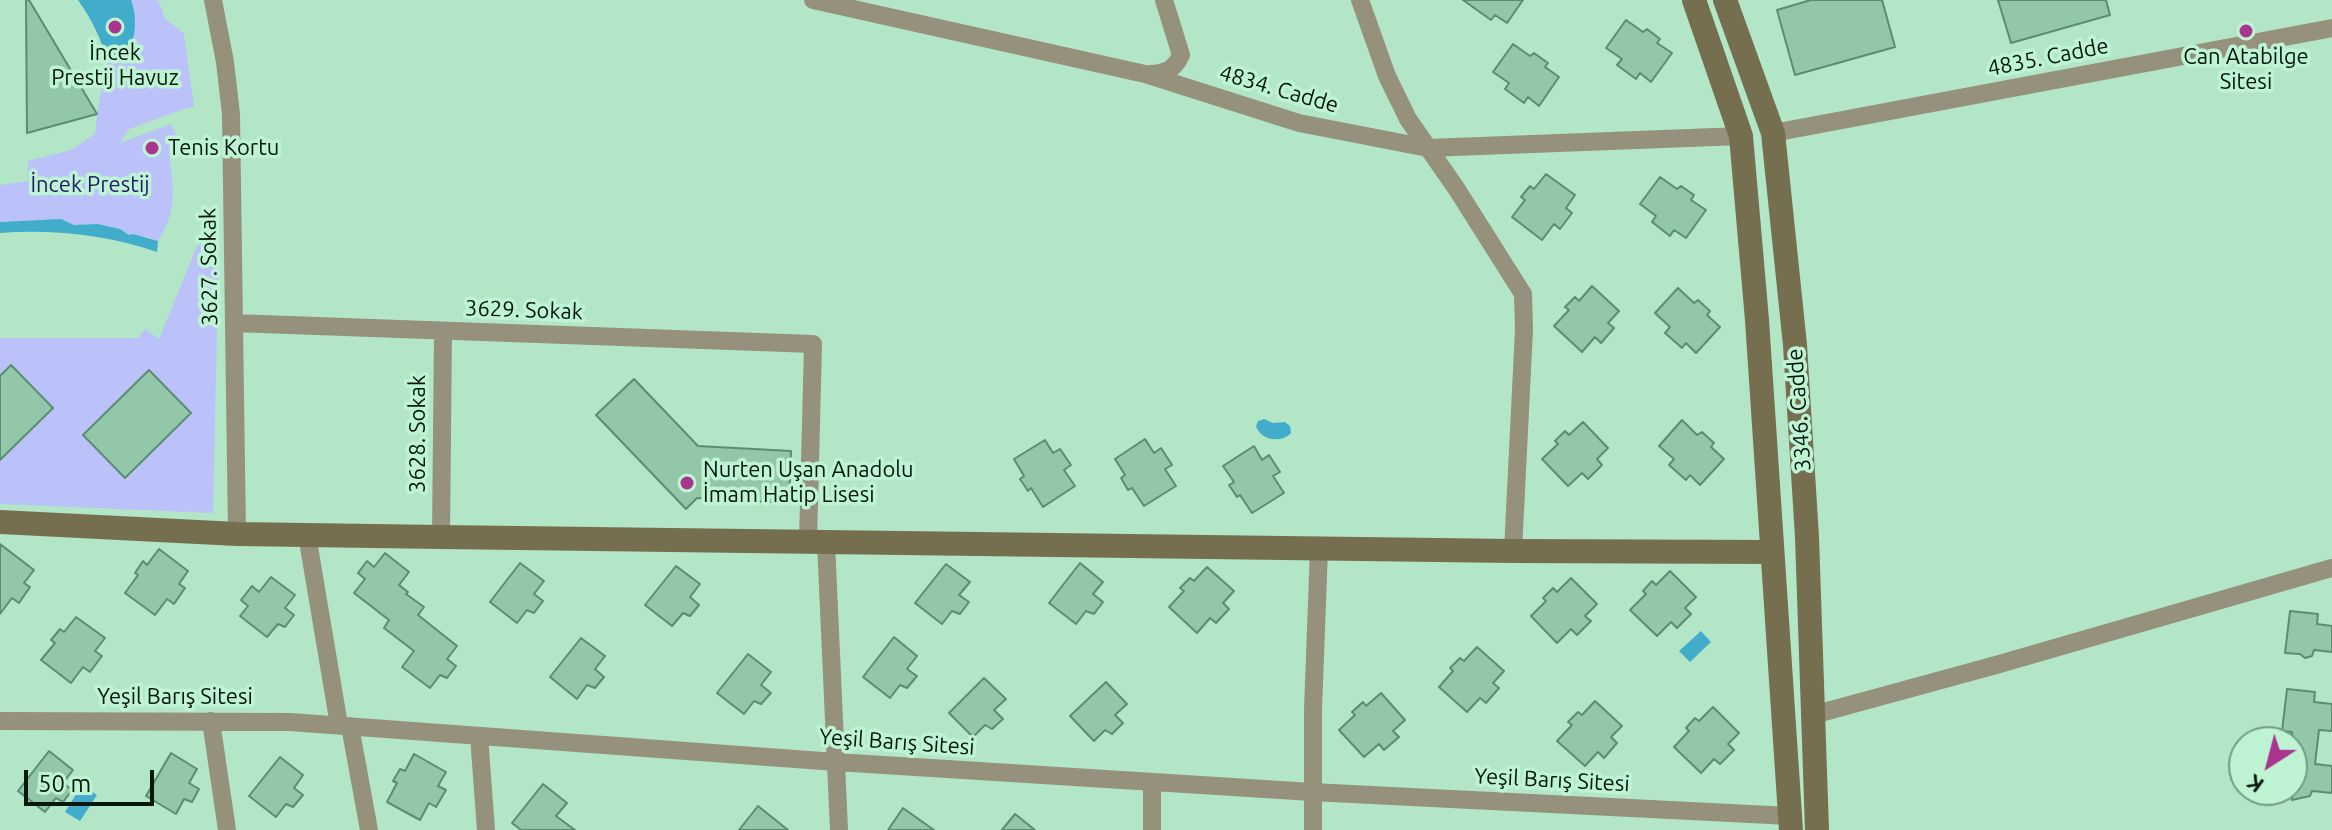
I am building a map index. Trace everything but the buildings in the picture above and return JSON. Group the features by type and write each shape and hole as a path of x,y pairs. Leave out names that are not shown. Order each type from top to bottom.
{"street":[{"name":"3627. Sokak","path":"213,0 231,114 237,534"},
{"name":"4834. Cadde","path":"813,0 1145,74 1299,123 1428,148 1741,136"},
{"path":"1145,74 1165,73 1175,66 1181,55 1164,0"},
{"path":"1360,0 1387,76 1408,119 1523,294 1513,551"},
{"name":"3346. Cadde","path":"1694,0 1741,136 1757,320 1790,823"},
{"name":"3346. Cadde","path":"1725,0 1773,133 1795,345 1807,537 1817,822"},
{"name":"4835. Cadde","path":"1773,133 2332,28"},
{"path":"1741,136 1773,133"},
{"name":"3629. Sokak","path":"234,323 813,344 817,542"},
{"name":"3628. Sokak","path":"441,537 443,331"},
{"path":"0,522 237,534 1772,552"},
{"path":"307,535 344,726 369,830"},
{"path":"817,542 839,830"},
{"path":"1313,830 1319,549"},
{"path":"1813,715 2332,568"},
{"name":"Yeşil Barış Sitesi","path":"0,721 290,722 836,762 1790,823"},
{"path":"211,721 227,830"},
{"path":"479,736 486,830"},
{"path":"1152,782 1152,830"},
{"path":"1790,823 1817,822"}],"green space":[{"name":"İncek Prestij","path":"131,0 158,0 165,18 184,34 194,107 129,129 120,143 171,124 184,152 169,158 172,201 164,231 158,241 98,224 74,225 61,220 0,222 0,185 28,181 28,161 71,150 95,134 107,61 130,47 134,34"},
{"path":"203,231 219,234 213,513 0,504 0,338 138,338 145,329 159,339"}],"shaded area":[{"name":"İncek Prestij Havuz","path":"78,0 131,0 135,27 126,52 107,61 96,29"},
{"path":"61,219 74,225 98,224 158,241 157,252 119,241 80,235 0,233 0,222"},
{"path":"1264,419 1273,423 1285,422 1290,426 1291,433 1282,439 1262,435 1256,426 1258,421"},
{"path":"1701,631 1711,642 1690,662 1679,651"},
{"path":"82,785 97,795 80,821 65,812"}],"place":[{"name":"İncek Prestij Havuz","path":"115,27"},
{"name":"Can Atabilge Sitesi","path":"2246,31"},
{"name":"Tenis Kortu","path":"152,148"},
{"name":"Nurten Uşan Anadolu İmam Hatip Lisesi","path":"687,483"}]}
